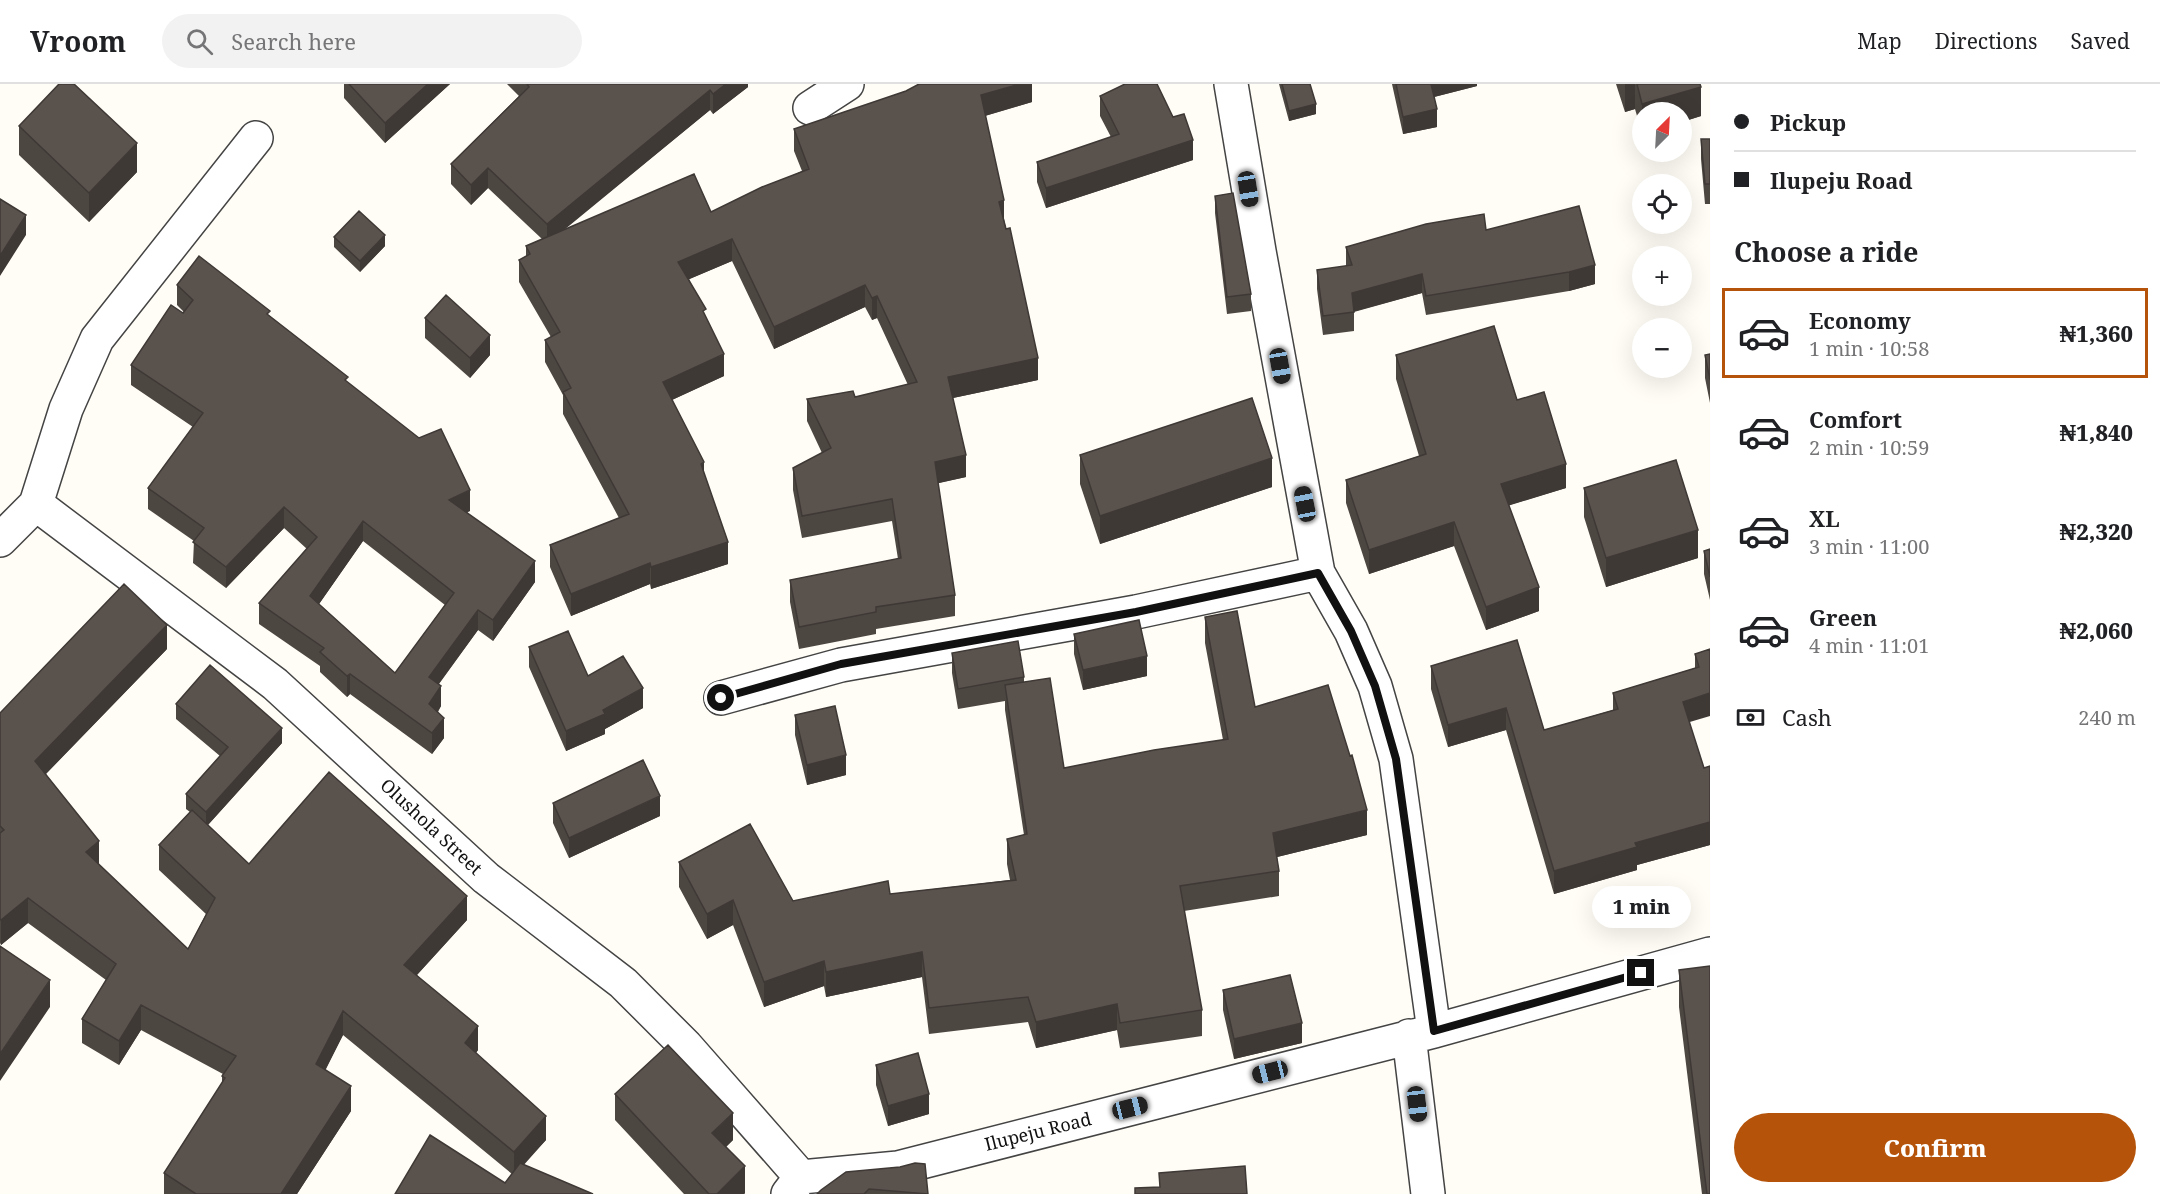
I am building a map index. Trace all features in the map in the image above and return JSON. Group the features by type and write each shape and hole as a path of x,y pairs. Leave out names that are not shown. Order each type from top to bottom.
{"street":[{"path":"810,108 847,84"},
{"path":"1231,84 1258,251 1318,573 1351,631 1375,686 1396,759 1421,1034 1428,1194"},
{"path":"0,540 36,504 66,409 97,339 256,138"},
{"name":"Olushola Street","path":"36,504 275,684 486,878 623,983 686,1046 794,1185"},
{"path":"721,698 841,664 1136,612 1318,573"},
{"name":"Ilupeju Road","path":"794,1185 898,1168 1421,1034 1710,954"}],"building":[{"path":"59,84 74,84 137,143 89,193 19,126"},
{"path":"349,84 428,84 385,123"},
{"path":"527,84 726,84 713,94 710,90 547,224 488,168 471,185 451,164 529,87"},
{"path":"919,84 1020,84 981,95 1004,200 999,202 1006,229 1010,228 1038,358 948,377 966,455 935,462 955,595 876,607 876,612 799,627 790,580 901,558 892,499 802,516 793,468 831,448 807,399 853,391 855,397 917,382 877,296 872,298 865,285 774,327 732,239 678,262 706,309 703,311 724,354 663,382 704,462 701,464 728,542 651,567 650,563 571,594 550,545 629,514 563,392 571,388 545,340 560,332 519,260 530,254 526,246 694,174 711,212 762,187 809,169 794,129 906,91"},
{"path":"1125,84 1157,84 1173,117 1184,114 1193,140 1046,188 1037,162 1119,134 1100,96"},
{"path":"1282,84 1310,84 1316,104 1289,111"},
{"path":"1396,84 1431,84 1437,109 1403,117"},
{"path":"1637,84 1700,84 1701,87 1649,102 1642,102"},
{"path":"1701,139 1710,139 1710,184 1705,184"},
{"path":"1233,193 1251,294 1227,297 1215,196"},
{"path":"0,199 26,215 0,256"},
{"path":"1579,206 1595,265 1569,272 1426,296 1422,274 1352,293 1354,312 1323,316 1317,270 1352,265 1346,247 1426,224 1484,214 1486,230"},
{"path":"359,211 385,235 360,261 334,237"},
{"path":"199,256 270,311 267,314 348,377 345,380 419,438 441,429 470,490 449,500 535,561 493,620 478,610 429,677 441,686 429,704 444,718 432,733 350,674 347,676 320,652 324,648 259,603 317,537 284,507 226,567 193,542 204,528 148,488 203,413 131,365 171,305 183,313 193,300 177,285","holes":["363,521 454,593 395,673 310,596"]},
{"path":"446,295 490,335 470,358 425,318"},
{"path":"1494,326 1517,400 1544,392 1566,464 1501,484 1539,587 1486,607 1454,522 1369,550 1346,480 1426,454 1396,355"},
{"path":"1710,354 1710,380 1705,355"},
{"path":"1252,398 1272,458 1100,516 1080,455"},
{"path":"1676,460 1698,530 1606,558 1584,488"},
{"path":"1710,549 1710,577 1704,551"},
{"path":"124,584 167,625 35,761 99,841 86,852 188,949 215,898 159,845 192,810 249,864 329,772 467,896 404,965 478,1026 465,1043 546,1116 514,1152 343,1011 316,1064 351,1086 281,1194 196,1194 164,1173 225,1078 222,1076 236,1056 141,1005 119,1041 82,1019 116,964 28,898 0,919 0,833 4,830 0,826 0,713"},
{"path":"1237,611 1255,707 1328,685 1350,756 1352,755 1367,810 1273,833 1279,871 1180,886 1202,1010 1120,1023 1117,1004 1036,1022 1028,997 929,1008 922,952 826,972 824,961 764,982 733,900 707,914 679,862 750,824 793,901 888,881 890,894 1016,880 1007,839 1027,834 1005,685 1050,678 1064,768 1154,750 1228,739 1205,617"},
{"path":"1139,620 1147,656 1083,670 1074,634"},
{"path":"568,631 588,676 623,656 643,688 603,710 605,714 566,731 529,647"},
{"path":"1517,640 1544,730 1618,709 1613,693 1699,667 1695,654 1710,649 1710,693 1683,702 1704,768 1710,766 1710,822 1635,843 1637,847 1554,871 1506,708 1448,725 1431,666"},
{"path":"1018,641 1024,677 958,689 952,653"},
{"path":"210,665 282,728 206,812 186,794 228,747 176,704"},
{"path":"835,706 846,755 807,765 795,715"},
{"path":"643,760 660,796 569,838 553,803"},
{"path":"0,946 50,980 0,1054"},
{"path":"1710,966 1710,1194 1707,1194 1679,970"},
{"path":"1290,975 1302,1023 1234,1039 1223,990"},
{"path":"668,1045 733,1113 712,1133 745,1166 717,1194 709,1194 615,1094"},
{"path":"918,1053 929,1094 888,1106 876,1065"},
{"path":"430,1135 505,1183 520,1163 593,1194 395,1194"},
{"path":"915,1163 925,1164 928,1194 869,1189 864,1194 817,1194 846,1172 900,1167"},
{"path":"1245,1166 1247,1194 1135,1194 1135,1188 1160,1187 1159,1173"}],"route":[{"path":"721,698 841,664 1136,612 1318,573 1351,631 1375,686 1396,759 1434,1031 1641,973"}]}
